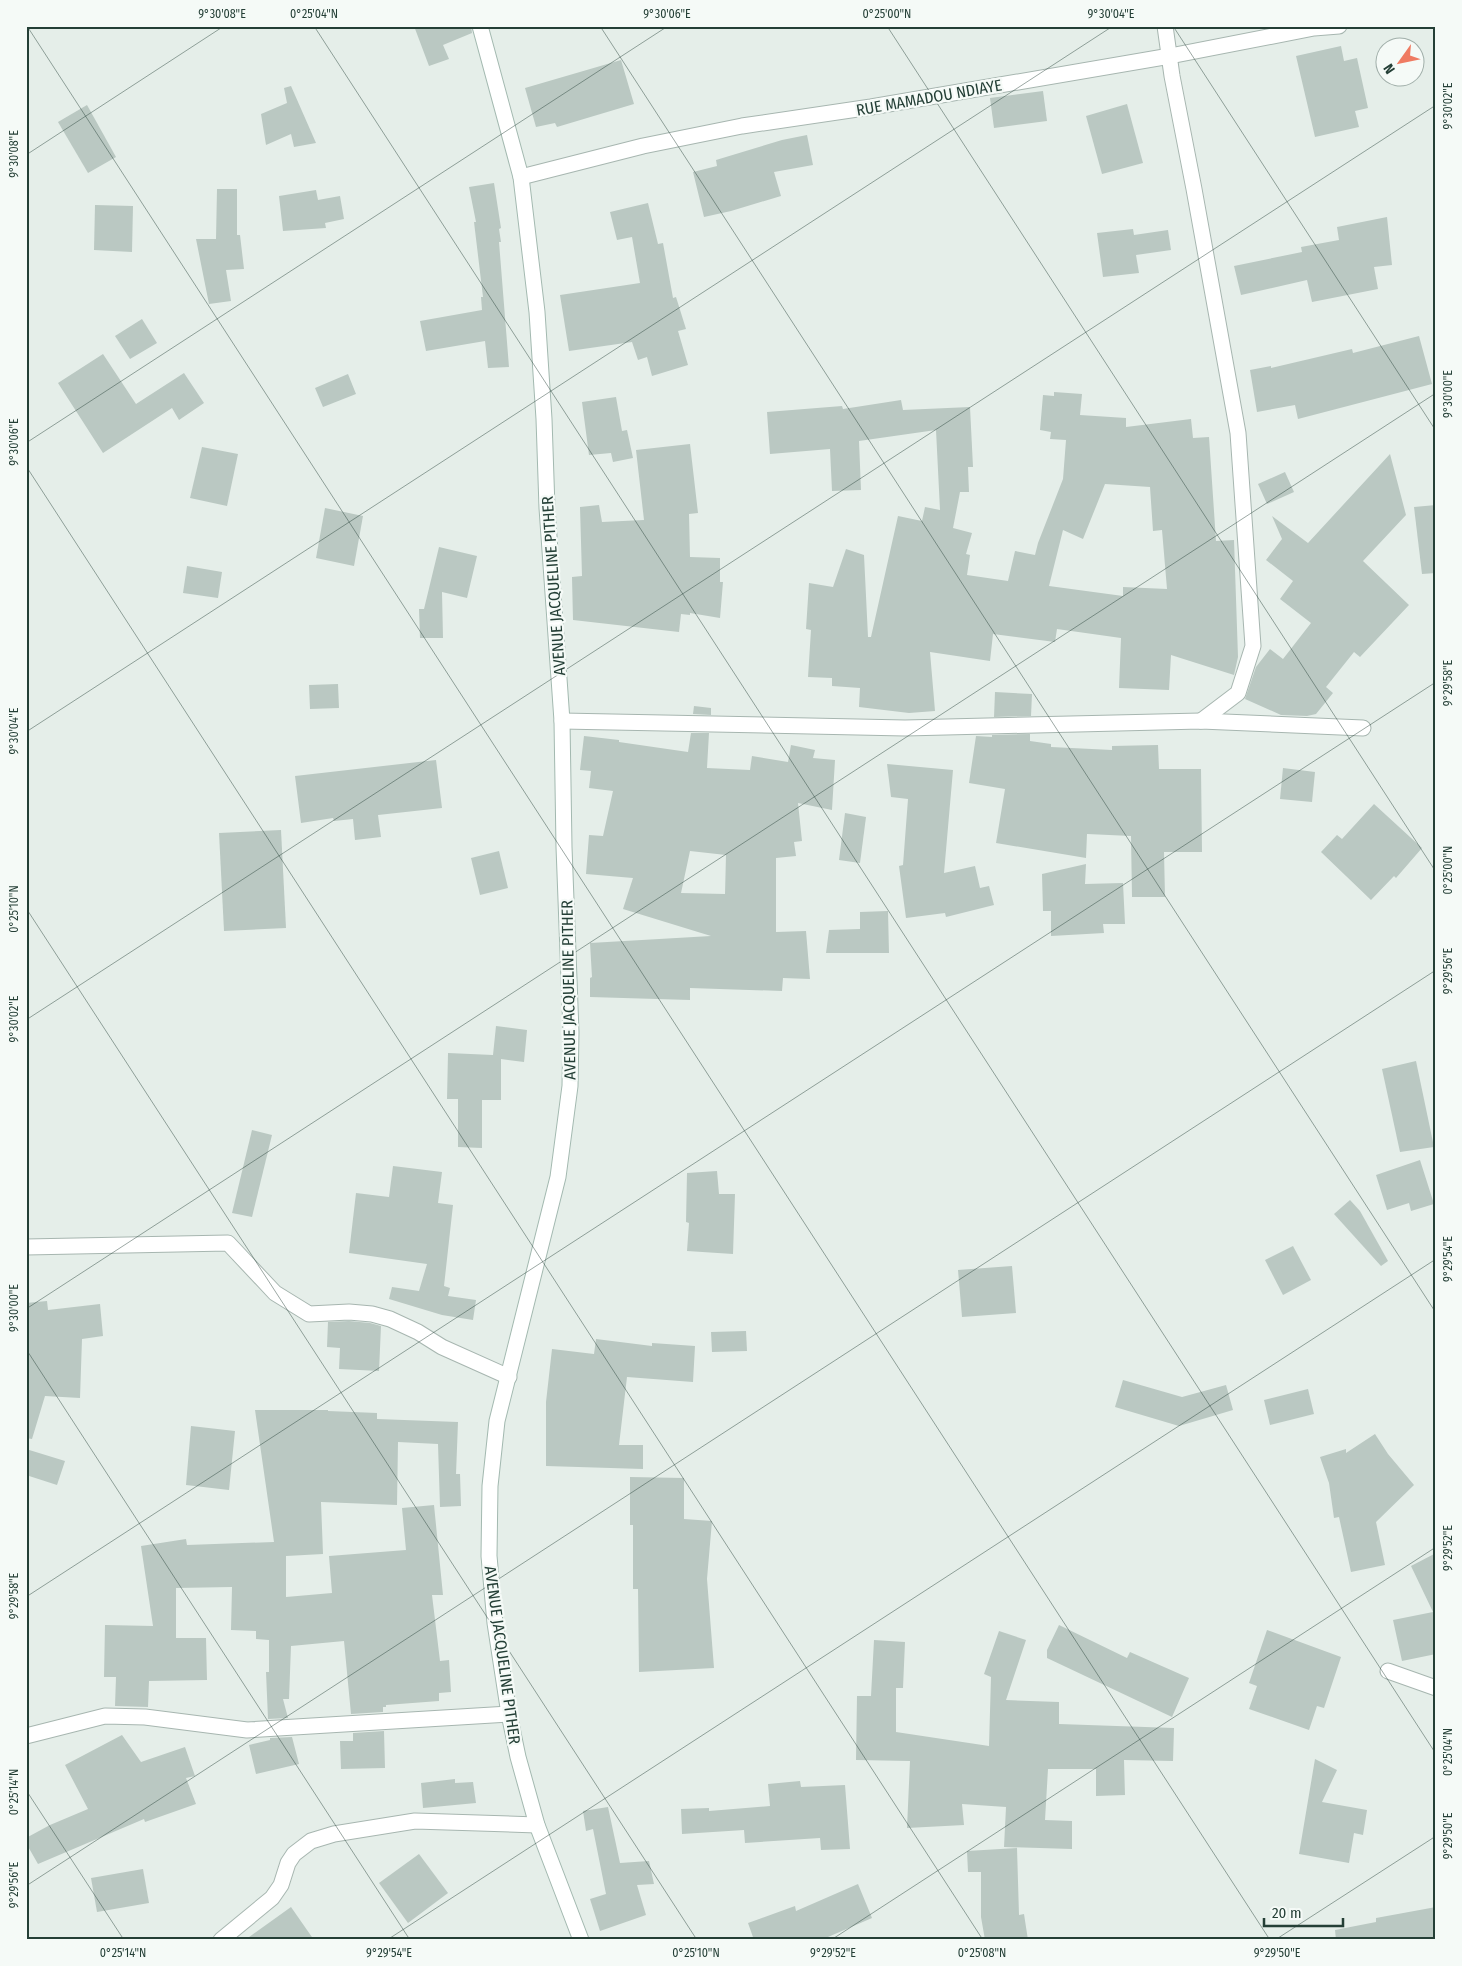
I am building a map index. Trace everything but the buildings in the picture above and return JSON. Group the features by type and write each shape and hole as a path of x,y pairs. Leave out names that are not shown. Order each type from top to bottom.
{"street":[{"name":"AVENUE JACQUELINE PITHER","path":"480,26 521,177 530,246 541,362 547,508 562,721 564,847 570,1002 570,1086 558,1177 497,1421 492,1455 488,1522 492,1598 509,1714 518,1757 537,1824 581,1940"},
{"path":"1165,26 1172,76 1238,434 1253,646 1238,693 1201,721"},
{"name":"RUE MAMADOU NDIAYE","path":"521,177 643,146 742,126 871,107 1170,56 1314,28 1339,26"},
{"path":"562,721 905,728 1201,721 1363,728"},
{"path":"26,1247 228,1244 275,1293 309,1314 349,1312 372,1314 390,1319 418,1332 442,1348 509,1377"},
{"path":"1388,1671 1436,1688"},
{"path":"26,1736 105,1716 145,1717 247,1730 509,1714"},
{"path":"221,1940 272,1898 281,1885 288,1863 294,1854 311,1841 352,1830 415,1821 537,1824"}]}
